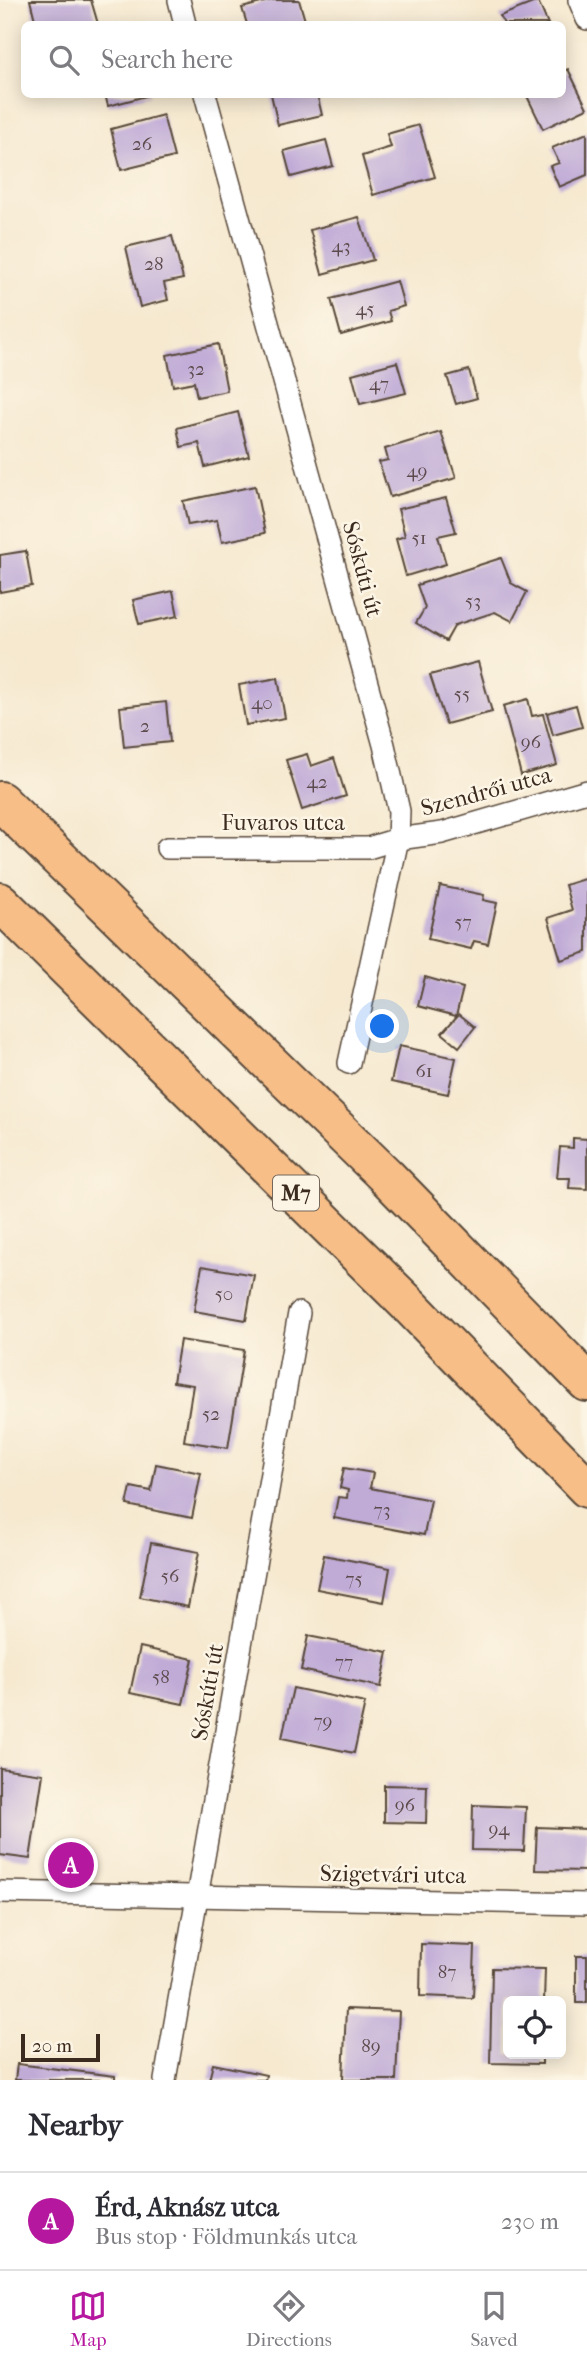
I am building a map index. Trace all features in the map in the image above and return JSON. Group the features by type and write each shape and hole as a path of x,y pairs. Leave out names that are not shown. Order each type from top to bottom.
{"highway":[{"path":"0,801 387,1177 587,1382"},
{"name":"M7","path":"0,902 402,1298 587,1488"}],"street":[{"path":"178,0 184,21"},
{"path":"579,0 587,19"},
{"name":"Sóskúti út","path":"206,98 384,745 399,811 398,839 349,1063"},
{"name":"Szendrői utca","path":"398,839 442,833 587,791"},
{"name":"Fuvaros utca","path":"167,848 368,848 398,839"},
{"name":"Sóskúti út","path":"165,2080 299,1313"},
{"name":"Szigetvári utca","path":"0,1892 587,1905"}],"building":[{"path":"30,0 91,0 97,21 35,21"},
{"path":"272,0 299,0 305,21 246,21 242,8"},
{"path":"538,1 547,21 502,21 500,16"},
{"path":"568,69 587,108 543,129 528,98 566,98"},
{"path":"106,98 139,98 108,106"},
{"path":"272,98 318,98 322,115 278,125"},
{"path":"163,115 174,157 121,170 111,129"},
{"path":"419,125 435,177 373,195 362,156 391,147 387,134"},
{"path":"587,133 587,175 559,187 550,166 559,163 552,148"},
{"path":"326,140 333,166 291,177 284,151"},
{"path":"359,217 373,260 322,274 310,230"},
{"path":"172,236 183,279 164,283 168,300 140,307 126,247"},
{"path":"397,281 404,306 388,311 391,321 341,335 331,299"},
{"path":"218,344 227,391 197,397 194,382 173,386 167,355"},
{"path":"397,362 406,393 360,404 352,374"},
{"path":"469,370 477,398 456,404 447,376"},
{"path":"238,412 249,456 205,467 199,443 181,447 177,428"},
{"path":"441,432 456,478 390,497 379,462 388,460 385,449"},
{"path":"255,486 265,533 222,542 217,520 188,525 183,501"},
{"path":"446,498 456,532 438,536 446,564 406,576 396,539 405,536 398,509"},
{"path":"26,551 32,586 0,592 0,555"},
{"path":"501,558 511,583 527,592 512,621 495,612 455,625 446,641 416,623 425,608 417,585"},
{"path":"173,591 178,616 139,624 133,600"},
{"path":"478,662 492,712 446,724 430,675"},
{"path":"278,678 285,718 246,725 239,685"},
{"path":"528,699 532,716 543,714 557,765 521,775 503,706"},
{"path":"166,702 170,742 124,747 120,707"},
{"path":"576,705 582,727 553,735 547,713"},
{"path":"307,754 311,766 334,758 346,796 302,810 286,760"},
{"path":"587,878 587,952 561,960 548,918 572,910 565,885"},
{"path":"440,886 484,895 483,900 497,903 488,944 474,941 471,949 428,939"},
{"path":"425,977 463,988 456,1016 418,1006"},
{"path":"459,1014 475,1027 459,1047 442,1033"},
{"path":"399,1046 456,1058 448,1094 391,1082"},
{"path":"573,1138 587,1139 587,1189 569,1188 570,1178 557,1178 560,1147 573,1148"},
{"path":"202,1266 254,1275 246,1320 194,1311"},
{"path":"180,1340 244,1350 228,1448 184,1441 193,1385 173,1382"},
{"path":"156,1464 201,1473 192,1518 127,1505 131,1487 151,1491"},
{"path":"344,1468 373,1473 370,1488 431,1500 424,1535 334,1518 338,1497 347,1498 348,1490 340,1488"},
{"path":"151,1543 199,1552 188,1607 140,1597"},
{"path":"324,1555 390,1568 384,1602 317,1589"},
{"path":"308,1636 388,1652 381,1687 301,1670"},
{"path":"140,1647 193,1659 183,1704 130,1693"},
{"path":"293,1688 365,1703 354,1753 282,1738"},
{"path":"0,1768 43,1774 30,1859 0,1855"},
{"path":"384,1785 427,1786 426,1823 384,1822"},
{"path":"473,1805 526,1807 524,1851 472,1850"},
{"path":"537,1827 587,1829 587,1871 535,1870"},
{"path":"421,1944 475,1946 473,1998 420,1996"},
{"path":"576,1956 587,1956 587,2003 576,2003"},
{"path":"492,1968 545,1969 544,1996 503,1996 503,2059 542,2059 542,2064 490,2063"},
{"path":"346,2009 399,2011 396,2080 343,2080"},
{"path":"17,2064 115,2076 115,2080 15,2080"},
{"path":"213,2064 266,2075 265,2080 209,2080"}],"place":[{"name":"Érd, Aknász utca","path":"71,1865"}]}
